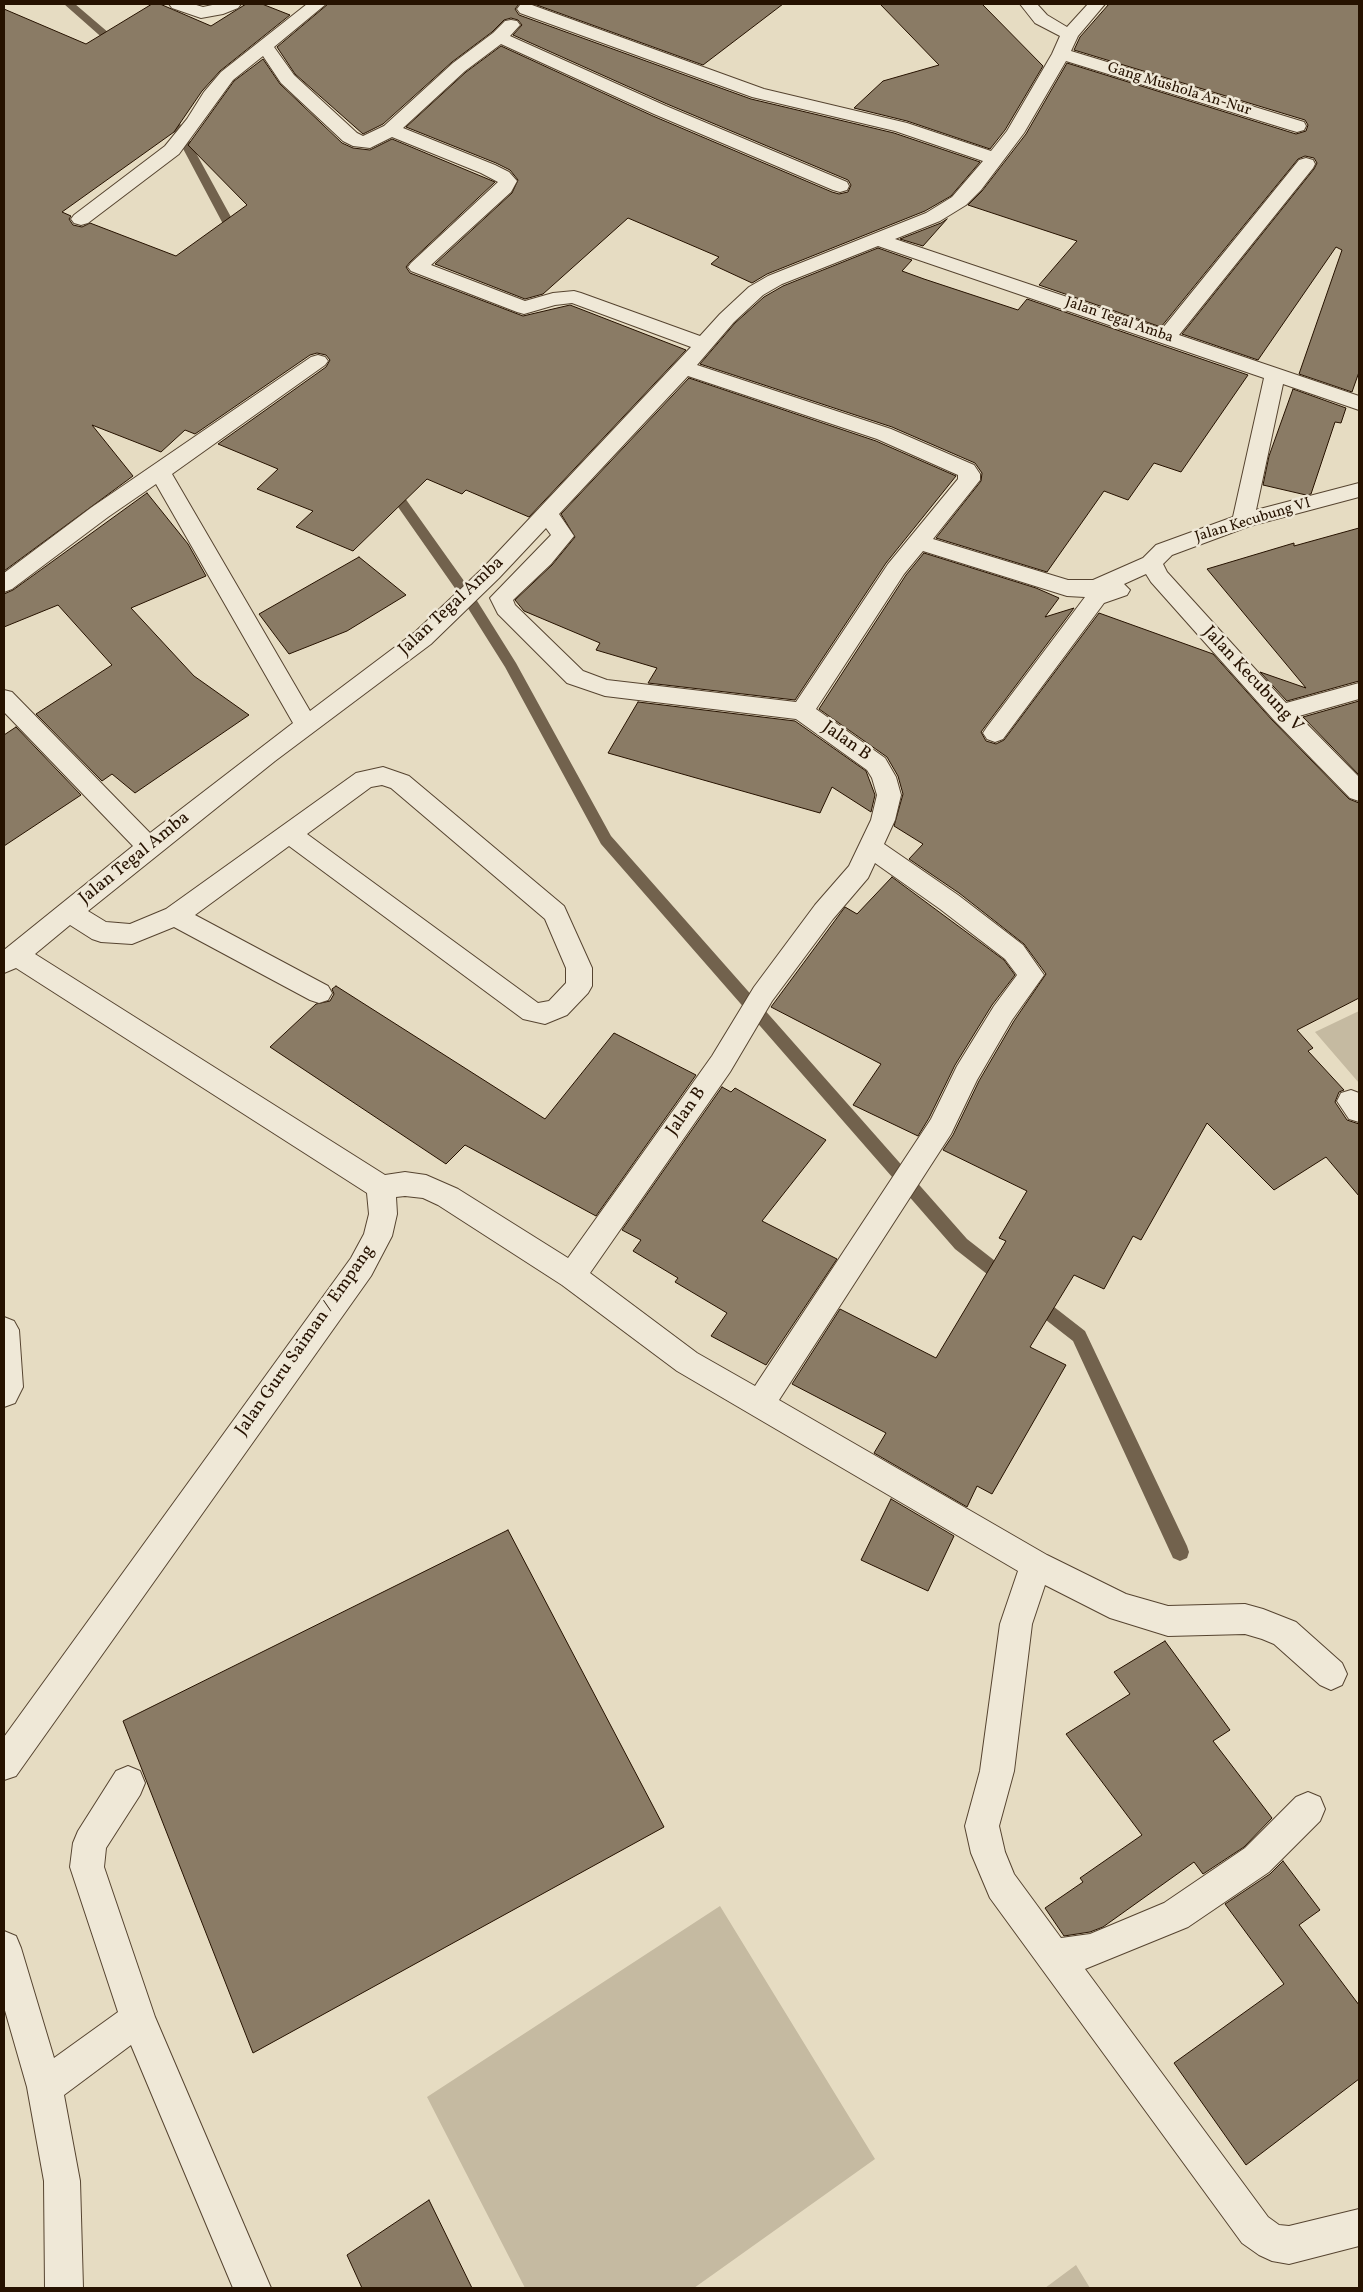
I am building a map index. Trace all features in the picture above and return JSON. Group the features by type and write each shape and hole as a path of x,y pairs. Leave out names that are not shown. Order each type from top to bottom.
{"street":[{"path":"178,4 201,13 217,10 232,4"},
{"path":"81,219 172,150 195,121 210,96 227,76 317,4"},
{"path":"1028,4 1041,19 1053,28 1070,34"},
{"name":"Jalan Tegal Amba","path":"17,953 149,847 423,638 491,574 684,368 727,318 756,291 775,280 933,217 959,201 1015,134 1061,54 1070,34 1097,4"},
{"path":"265,46 287,79 350,137 360,142 370,142 391,130 460,67 499,37 528,6 758,92 822,110 900,127 995,159"},
{"path":"499,37 660,110 840,186"},
{"name":"Gang Mushola An-Nur","path":"1061,54 1297,126"},
{"path":"391,130 488,169 502,176 508,182 504,188 418,267 524,308 553,298 574,297 705,345"},
{"path":"1167,337 1306,164"},
{"name":"Jalan Tegal Amba","path":"879,240 1359,403"},
{"path":"4,584 100,512 318,361"},
{"path":"547,514 563,536 543,559 501,598 506,609 575,677 605,688 802,711 896,569 969,480 969,474 966,470 884,434 684,368"},
{"path":"1243,521 1275,374"},
{"path":"160,472 307,726"},
{"name":"Jalan Kecubung VI","path":"1155,570 1164,550 1243,521 1359,490"},
{"path":"918,542 1075,589 1099,586 1155,570"},
{"path":"995,733 1096,598 1155,570"},
{"name":"Jalan Kecubung V","path":"1155,570 1281,713 1359,792"},
{"path":"1281,713 1359,691"},
{"path":"4,698 149,847"},
{"name":"Jalan B","path":"572,1276 720,1064 763,994 858,870 882,820 890,795 884,777 876,764 858,753 802,711"},
{"path":"63,917 101,932 132,934 175,916 365,780 383,776 400,782 555,914 579,968 579,986 558,1008 545,1014 532,1012 290,834"},
{"path":"760,1403 940,1126 966,1074 1003,1013 1031,975 1014,952 870,847"},
{"path":"175,916 319,993"},
{"path":"17,953 381,1187 405,1184 426,1187 448,1197 572,1276 687,1362 1036,1564 1121,1607 1168,1621 1244,1619 1263,1624 1285,1633 1331,1674"},
{"name":"Jalan Guru Saiman / Empang","path":"4,1764 361,1267 378,1236 383,1214 381,1187"},
{"path":"4,1330 8,1387 4,1394"},
{"path":"1036,1564 1016,1624 996,1771 982,1826 988,1854 1002,1886 1255,2230 1272,2242 1289,2245 1359,2228"},
{"path":"128,1783 90,1843 86,1867 138,2019 252,2288"},
{"path":"1054,1956 1090,1951 1176,1915 1257,1860 1308,1809"},
{"path":"4,1948 45,2087 62,2181 64,2288"},
{"path":"45,2087 138,2019"}],"shaded area":[{"path":"1359,1011 1359,1083 1315,1032"},
{"path":"720,1906 875,2159 694,2288 525,2288 427,2097"},
{"path":"1076,2265 1090,2288 1045,2288"}],"building":[{"path":"152,4 160,4 211,26 246,4 262,4 290,15 220,71 202,91 174,132 62,212 71,216 69,219 73,225 82,227 90,223 176,256 247,205 188,145 234,81 263,59 280,84 342,143 353,148 370,150 392,139 495,182 410,262 406,267 410,273 523,316 570,305 686,350 529,517 466,490 462,494 427,479 353,551 296,527 313,511 257,489 278,469 218,444 326,367 330,360 326,355 317,353 310,355 195,434 185,430 161,452 92,425 133,476 4,571 4,9 86,44"},
{"path":"328,4 519,4 515,9 519,15 751,99 894,133 980,162 951,196 925,211 767,274 752,283 711,264 719,257 628,218 543,294 525,299 435,264 512,193 518,180 510,170 496,163 406,127 466,72 501,46 653,116 832,192 839,194 848,192 851,185 848,180 667,104 513,35 522,25 518,20 511,18 504,20 492,32 452,62 383,124 363,134 295,74 277,47"},
{"path":"534,4 783,4 703,65"},
{"path":"880,4 982,4 1043,66 1005,130 990,149 907,121 854,108 883,81 939,65"},
{"path":"1109,4 1359,4 1359,372 1352,392 1299,374 1342,250 1336,247 1258,360 1182,334 1314,169 1317,163 1314,158 1305,156 1298,159 1161,327 1039,285 1077,241 968,205 982,191 1026,134 1067,63 1296,134 1306,131 1308,125 1305,120 1074,50 1080,37"},
{"path":"947,219 923,246 900,239 941,223"},
{"path":"878,248 912,260 902,271 924,279 1018,310 1027,299 1248,375 1181,472 1154,463 1128,500 1104,491 1047,572 936,538 981,481 982,473 975,463 892,427 700,364 735,323 764,297 783,286"},
{"path":"689,378 876,441 956,476 886,563 795,700 648,683 657,668 596,650 600,643 524,611 515,600 552,565 575,537 561,514"},
{"path":"1293,389 1346,408 1341,423 1335,422 1311,494 1306,495 1263,485 1269,456"},
{"path":"147,493 188,544 206,576 131,608 194,676 249,715 135,793 112,774 102,781 36,714 112,665 58,605 4,627 4,594 13,590"},
{"path":"1359,528 1359,681 1287,701 1260,672 1306,688 1207,569 1294,543 1294,546"},
{"path":"924,553 1036,588 1059,598 1045,617 1074,608 981,732 986,741 996,744 1004,740 1099,613 1213,654 1272,720 1349,799 1359,803 1359,998 1297,1030 1313,1048 1308,1051 1344,1090 1339,1092 1335,1102 1347,1120 1359,1124 1359,1196 1326,1157 1274,1190 1207,1123 1141,1240 1133,1236 1104,1289 1074,1275 1030,1347 1066,1365 992,1494 977,1486 967,1507 874,1453 886,1433 792,1384 840,1309 936,1358 1006,1241 999,1238 1027,1191 943,1150 953,1135 979,1081 1014,1021 1046,974 1024,944 959,893 909,859 923,844 894,826 903,794 898,776 887,757 819,709 906,575"},
{"path":"359,557 406,595 347,631 289,654 259,614"},
{"path":"1359,701 1359,775 1303,717"},
{"path":"638,702 795,721 866,771 875,795 871,812 832,787 820,813 608,753"},
{"path":"16,727 81,795 4,846 4,735"},
{"path":"892,877 1004,960 1015,975 992,1005 955,1065 918,1136 853,1105 881,1064 771,1007 845,907 857,914"},
{"path":"336,986 545,1119 614,1033 696,1075 596,1216 465,1145 446,1164 270,1047 316,1004 330,1001 334,994 332,989"},
{"path":"722,1087 731,1092 735,1088 826,1140 762,1221 837,1259 766,1365 711,1336 727,1313 675,1282 678,1278 633,1251 641,1240 622,1230"},
{"path":"891,1499 954,1536 928,1591 861,1560"},
{"path":"508,1530 664,1827 253,2053 123,1721"},
{"path":"1165,1641 1230,1730 1213,1741 1272,1818 1244,1847 1203,1874 1194,1862 1103,1927 1090,1932 1064,1936 1045,1908 1083,1882 1080,1878 1142,1835 1066,1734 1130,1694 1114,1672"},
{"path":"1283,1861 1320,1910 1299,1925 1359,2005 1359,2079 1246,2165 1174,2063 1284,1984 1225,1904 1270,1874"},
{"path":"429,2200 472,2288 362,2288 347,2255"}],"waterway":[{"path":"69,4 119,47"},
{"path":"167,109 237,239"},
{"path":"390,487 464,591 511,666 606,840 961,1244 1007,1280"},
{"path":"1034,1301 1079,1336 1180,1552"}]}
